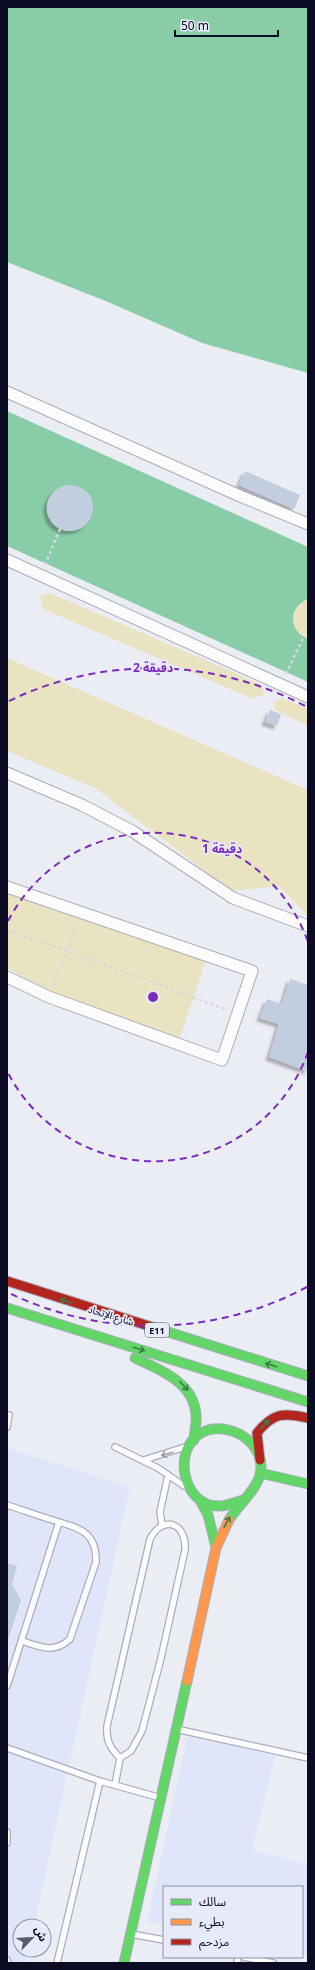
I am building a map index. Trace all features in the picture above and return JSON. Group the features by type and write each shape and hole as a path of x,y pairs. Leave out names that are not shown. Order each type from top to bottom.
{"main road":[{"name":"شارع الإتحاد","path":"7,1281 308,1376"},
{"name":"E11","path":"7,1308 308,1402"},
{"path":"75,1330 163,1372 183,1384 192,1396 196,1413 192,1443"},
{"path":"124,1963 216,1548 232,1514 254,1488 260,1473 257,1433 266,1421 279,1414 293,1414 308,1418"},
{"path":"243,1500 234,1505 223,1507 211,1505 200,1500 191,1492 185,1482 182,1470 184,1457 198,1435 210,1430 223,1428 236,1431 247,1437 255,1447 260,1460"},
{"path":"260,1473 308,1484"},
{"path":"200,1500 210,1520 216,1548"}],"street":[{"path":"7,392 233,493 308,524"},
{"path":"7,560 41,574 308,697"},
{"path":"7,773 82,804 132,831 233,898 308,926"},
{"path":"7,887 252,971 222,1060 49,997 7,977"}],"lane":[{"path":"7,1427 9,1415"},
{"path":"144,1460 175,1452 192,1443"},
{"path":"115,1446 144,1460 191,1492"},
{"path":"162,1525 160,1512 168,1475"},
{"path":"7,1505 79,1528 85,1532 95,1545 96,1562 70,1639 55,1649 46,1649 22,1641"},
{"path":"7,1686 59,1522"},
{"path":"115,1785 120,1758 131,1751 142,1730 161,1658 185,1550 186,1541 180,1529 169,1524 162,1525 155,1530 150,1539 107,1726 106,1736 110,1748 120,1758"},
{"path":"176,1728 308,1758"},
{"path":"7,1748 100,1781 161,1798"},
{"path":"57,1963 100,1781"},
{"path":"7,1832 7,1843"},
{"path":"131,1934 163,1940"},
{"path":"249,1958 273,1963"}],"path":[{"path":"41,574 60,529"},
{"path":"281,685 303,638"},
{"path":"49,997 82,912"},
{"path":"7,931 68,951 238,1014"}],"shaded area":[{"path":"7,7 308,7 308,373 202,343 108,302 7,262"},
{"path":"7,411 308,547 308,599 301,603 297,608 293,619 297,630 301,635 308,639 308,682 7,546","holes":["68,485 83,489 91,498 92,508 89,518 82,526 72,531 62,530 51,521 48,515 46,510 49,499 57,490"]},
{"path":"50,593 260,684 265,695 251,698 43,609 40,596"},
{"path":"308,599 308,639 301,635 297,630 293,619 297,608 301,603"},
{"path":"7,658 308,790 308,916 279,886 231,891 95,788 7,751"},
{"path":"282,698 308,709 308,726 275,710 273,702"},
{"path":"7,889 207,958 178,1043 41,987 7,968"},
{"path":"7,1448 130,1487 36,1918 12,1918 12,1958 27,1958 26,1963 7,1963"},
{"path":"188,1734 275,1756 252,1850 308,1864 308,1956 303,1955 303,1886 163,1886 163,1925 147,1922"}],"building":[{"path":"245,471 300,495 294,509 239,485"},
{"path":"70,485 83,489 89,495 93,508 89,521 83,527 70,531 57,527 51,521 47,508 51,495 57,489"},
{"path":"270,710 281,714 277,726 265,722"},
{"path":"290,979 308,985 308,1071 269,1057 279,1024 260,1018 267,999 282,1004"},
{"path":"7,1563 17,1566 12,1584 21,1600 7,1643"}],"traffic: fast":[{"path":"7,1308 308,1402"},
{"path":"149,1326 308,1376"},
{"path":"135,1358 165,1373 174,1379 189,1394 194,1404 196,1415 194,1440"},
{"path":"229,1520 258,1481 261,1464 259,1455 254,1446 247,1439 228,1430 208,1430 196,1437 188,1447 185,1459 185,1473 189,1486 196,1497 206,1504 220,1506 229,1505 243,1500"},
{"path":"260,1473 308,1484"},
{"path":"200,1500 208,1515 216,1547"},
{"path":"124,1963 187,1681"}],"traffic: slow":[{"path":"187,1681 216,1548 229,1520"}],"traffic: jam":[{"path":"7,1281 149,1326"},
{"path":"260,1460 257,1433 268,1421 285,1415 308,1418"}]}
